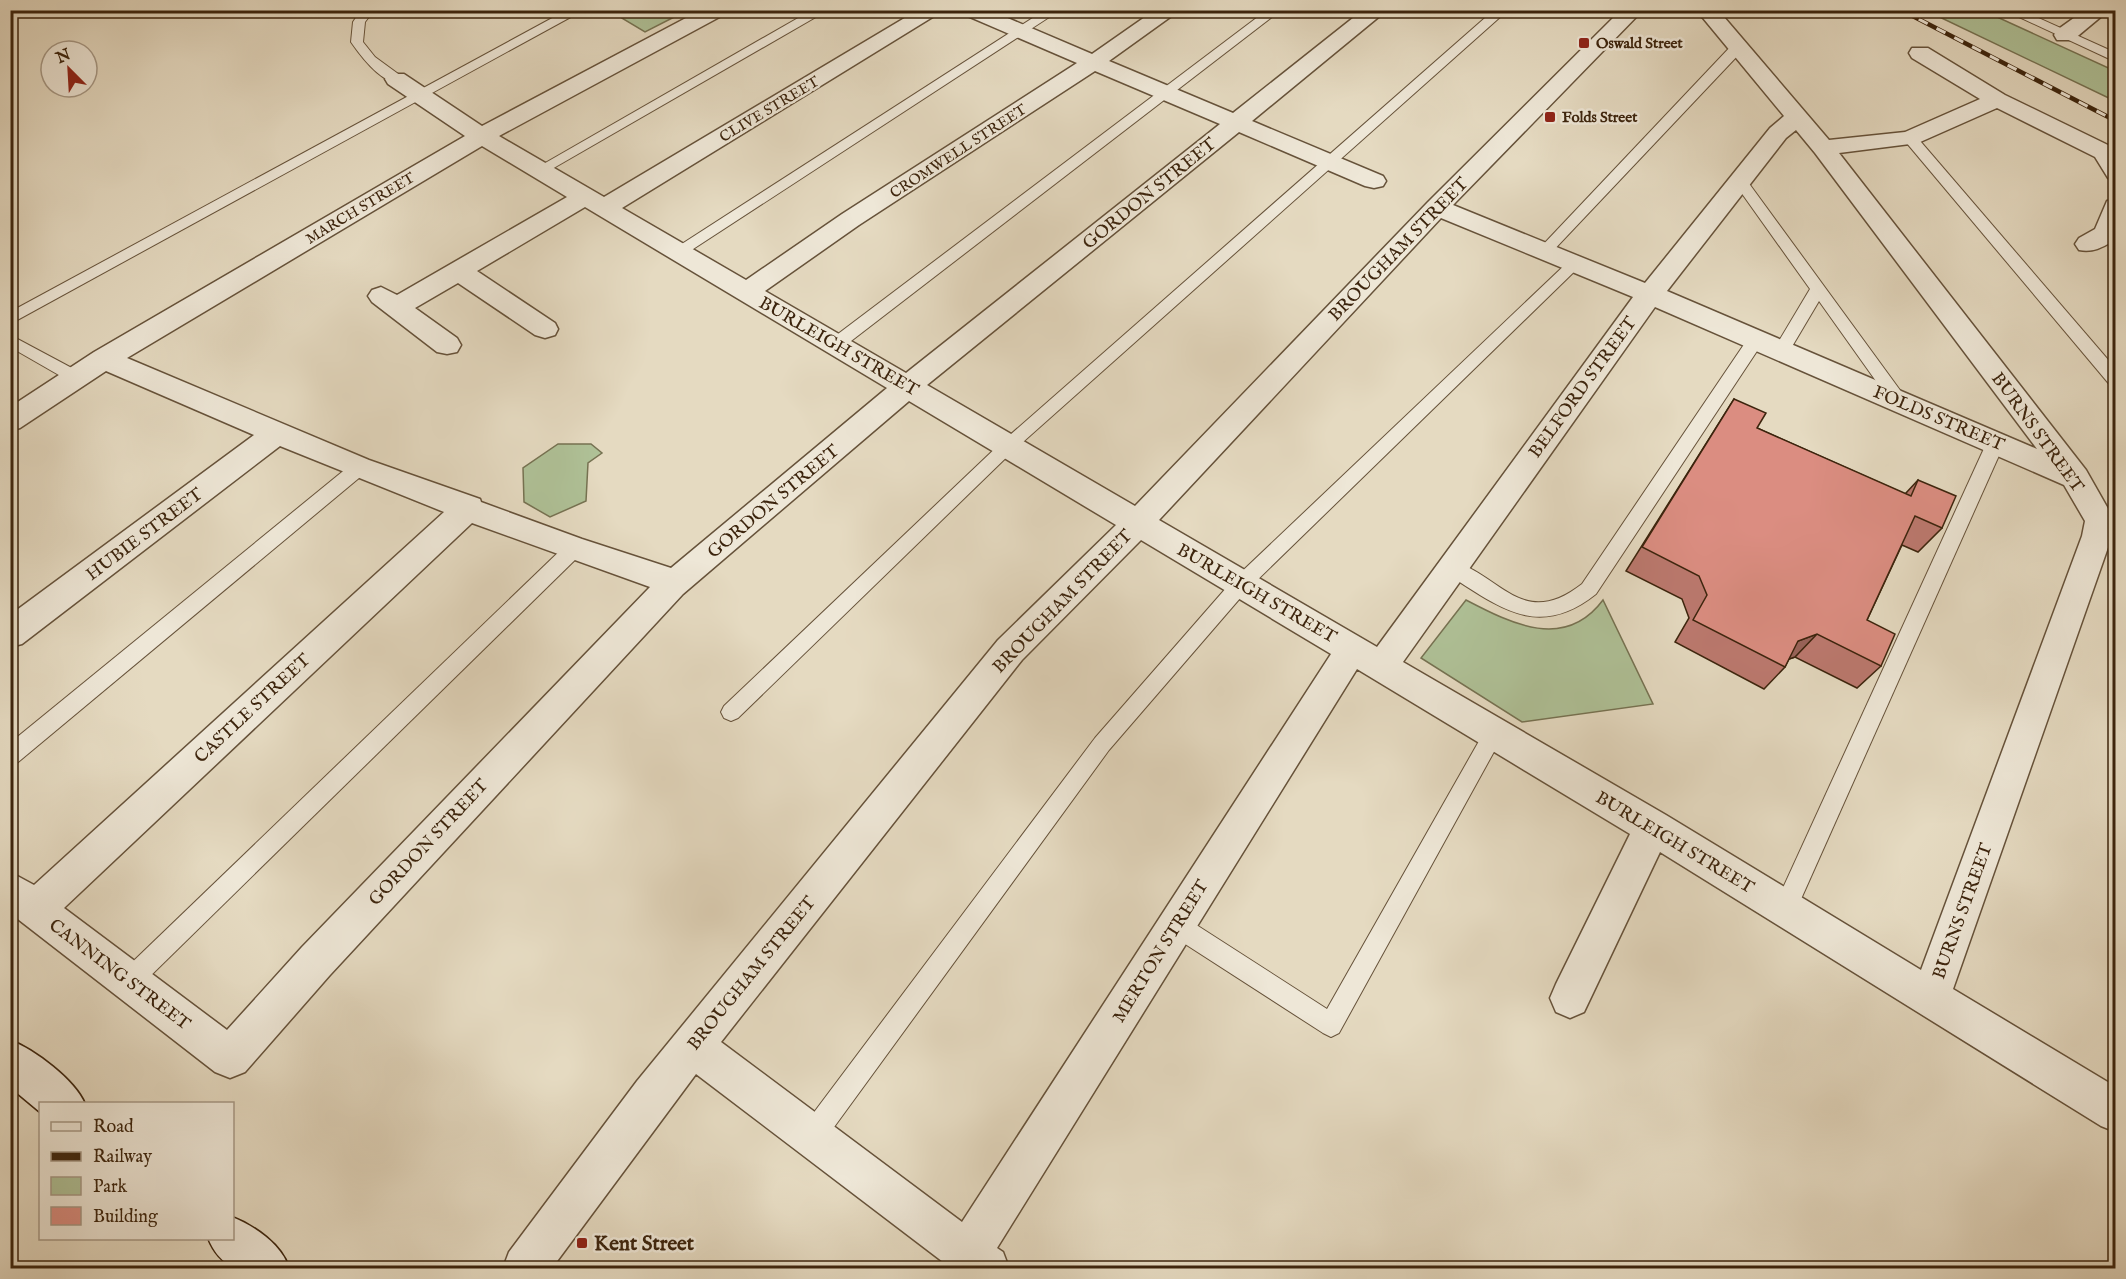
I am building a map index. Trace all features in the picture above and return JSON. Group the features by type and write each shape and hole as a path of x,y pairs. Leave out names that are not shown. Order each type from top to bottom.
{"street":[{"name":"MARCH STREET","path":"10,421 104,359 481,136 718,10"},
{"name":"CLIVE STREET","path":"447,345 387,300 460,272 594,202 934,10"},
{"path":"970,10 1374,181"},
{"name":"CROMWELL STREET","path":"746,292 807,247 1095,63 1170,10"},
{"name":"GORDON STREET","path":"230,1057 446,822 672,585 941,358 1377,10"},
{"name":"BURNS STREET","path":"1700,10 1710,14 1823,148 2075,478 2108,525 2097,536 1930,998"},
{"path":"2066,36 2099,10"},
{"name":"BROUGHAM STREET","path":"525,1269 652,1096 1010,650 1138,523 1437,207 1632,11"},
{"path":"1920,53 1997,100 2104,152 2115,173"},
{"name":"BURLEIGH STREET","path":"407,87 481,136 910,386 1653,828 2115,1112"},
{"path":"1823,148 1910,138 1997,100"},
{"name":"BELFORD STREET","path":"1366,658 1451,567 1649,294 1778,133 1797,117"},
{"path":"2088,244 2106,234 2115,206"},
{"name":"FOLDS STREET","path":"1437,207 1649,294 2075,478"},
{"path":"460,272 545,329"},
{"path":"104,359 359,468 469,507 574,549 655,574 672,585"},
{"name":"HUBIE STREET","path":"10,634 278,434"},
{"name":"CASTLE STREET","path":"23,899 469,507"},
{"name":"MERTON STREET","path":"977,1261 1176,925 1366,658"},
{"path":"1570,998 1653,828"},
{"name":"CANNING STREET","path":"23,899 230,1057"},
{"path":"693,1046 977,1261"},
{"path":"10,1060 62,1102"},
{"path":"231,1240 267,1269"}],"lane":[{"path":"368,10 359,22 357,42 370,60 407,87"},
{"path":"540,170 822,10"},
{"path":"679,252 1054,10"},
{"path":"836,344 1275,10"},
{"path":"730,711 1008,446 1502,10"},
{"path":"2010,10 2115,58"},
{"path":"10,319 407,87 572,13"},
{"path":"1544,252 1738,47"},
{"path":"1910,138 2115,381"},
{"path":"1740,181 1819,287 1899,401"},
{"path":"812,1136 1102,744 1242,584 1574,264"},
{"path":"1781,351 1819,287"},
{"path":"10,340 77,378"},
{"path":"1451,567 1520,607 1550,612 1576,602 1589,588 1755,341"},
{"path":"1785,909 1996,442"},
{"path":"10,756 359,468"},
{"path":"129,981 574,549"},
{"path":"1176,925 1331,1025 1494,733"}],"green space":[{"path":"610,11 686,11 645,32"},
{"path":"1927,11 1984,11 2115,71 2115,101"},
{"path":"558,444 591,444 602,453 588,463 586,501 550,517 524,502 523,468"},
{"path":"1466,600 1520,624 1555,629 1572,625 1588,616 1603,600 1653,704 1522,722 1421,658"}],"building":[{"path":"1734,399 1766,413 1757,428 1911,496 1918,480 1956,496 1942,528 1915,516 1867,620 1895,634 1881,666 1817,634 1798,641 1785,667 1693,620 1707,595 1699,576 1642,547"}],"railway":[{"path":"1901,10 2116,121"}],"place":[{"name":"Oswald Street","path":"1584,43"},
{"name":"Folds Street","path":"1550,117"},
{"name":"Kent Street","path":"582,1243"}]}
